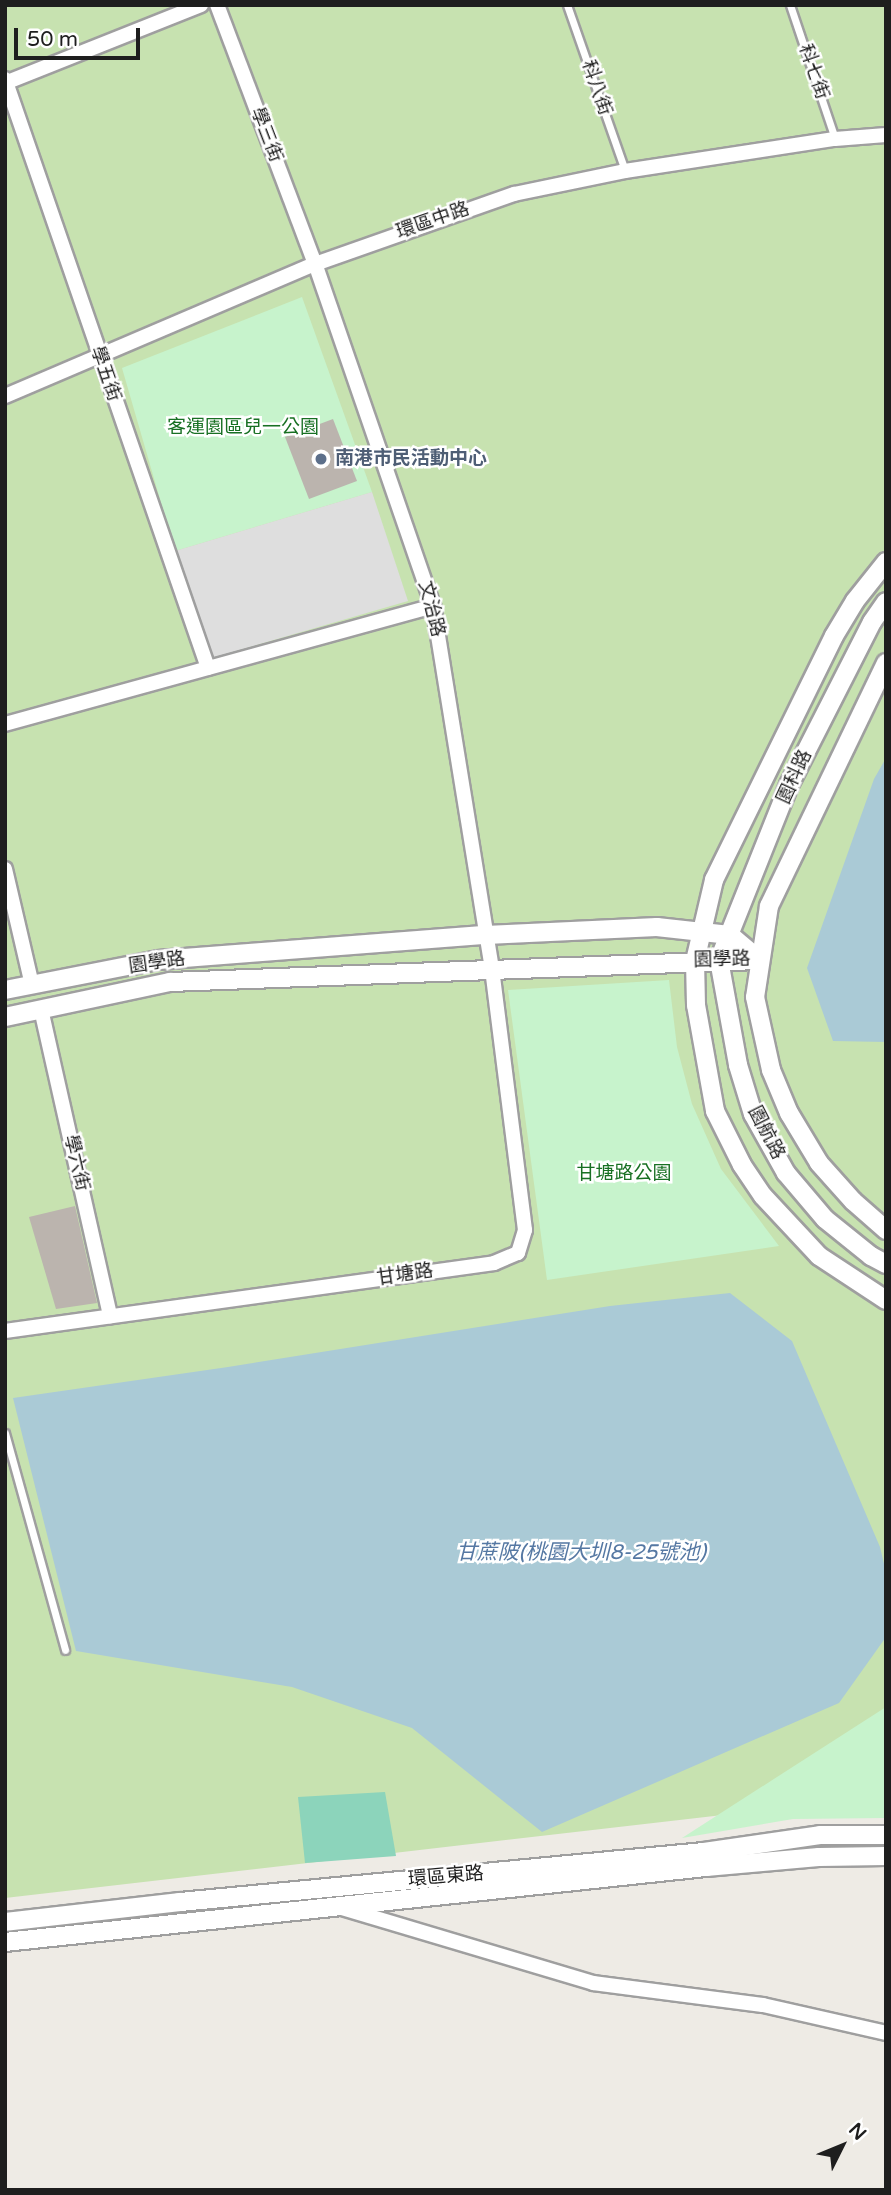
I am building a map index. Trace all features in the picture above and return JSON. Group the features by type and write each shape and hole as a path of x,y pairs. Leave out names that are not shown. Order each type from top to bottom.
{"street":[{"path":"6,82 201,5"},
{"name":"學三街","path":"217,5 315,264"},
{"name":"學五街","path":"6,82 208,668"},
{"name":"環區中路","path":"5,396 315,264 514,194 625,171 835,139 886,135"},
{"name":"文治路","path":"315,264 433,606 492,969"},
{"path":"886,562 855,601 804,691 713,880 695,961 696,1004 715,1111 742,1165 763,1196 819,1256 886,1300"},
{"name":"園科路","path":"719,960 789,785 872,622 886,602"},
{"path":"5,724 433,606"},
{"path":"886,663 769,906 755,997 771,1070 789,1113 819,1163 853,1201 886,1230"},
{"path":"5,869 32,985"},
{"name":"園學路","path":"5,990 158,960 486,935 657,927 730,935 760,960"},
{"name":"園航路","path":"719,960 738,1065 752,1114 786,1173 825,1219 870,1256 886,1264"},
{"name":"園學路","path":"5,1017 170,982 760,960"},
{"name":"甘塘路","path":"5,1331 494,1263 518,1253 525,1230 523,1205 492,969"},
{"name":"學六街","path":"41,1009 110,1316"},
{"name":"環區東路","path":"5,1922 193,1900 704,1852 820,1835 886,1835"},
{"name":"環區東路","path":"5,1942 719,1866 819,1857 886,1856"},
{"path":"337,1907 593,1983 763,2005 886,2033"}],"lane":[{"name":"科八街","path":"566,5 625,171"},
{"name":"科七街","path":"790,5 835,139"},
{"path":"5,1433 65,1650"}],"green space":[{"path":"5,5 886,5 886,1811 791,1807 5,1898"},
{"name":"客運園區兒一公園","path":"302,297 372,492 175,551 122,368"},
{"name":"甘塘路公園","path":"669,980 677,1047 692,1104 721,1169 779,1246 547,1280 508,990"},
{"path":"886,1707 886,1818 793,1819 682,1838"},
{"path":"385,1792 396,1856 305,1863 298,1797"}],"shaded area":[{"path":"372,492 408,601 212,658 175,551"}],"water":[{"path":"886,758 886,1042 833,1041 807,968 874,779"},
{"name":"甘蔗陂(桃園大圳8-25號池)","path":"730,1293 792,1341 880,1547 886,1572 886,1637 839,1703 542,1832 412,1728 292,1687 76,1651 13,1398 228,1367 610,1306"}],"building":[{"name":"南港市民活動中心","path":"333,419 357,481 309,499 285,437"},
{"path":"75,1206 97,1303 56,1309 29,1217"}],"place":[{"name":"南港市民活動中心","path":"321,459"}]}
